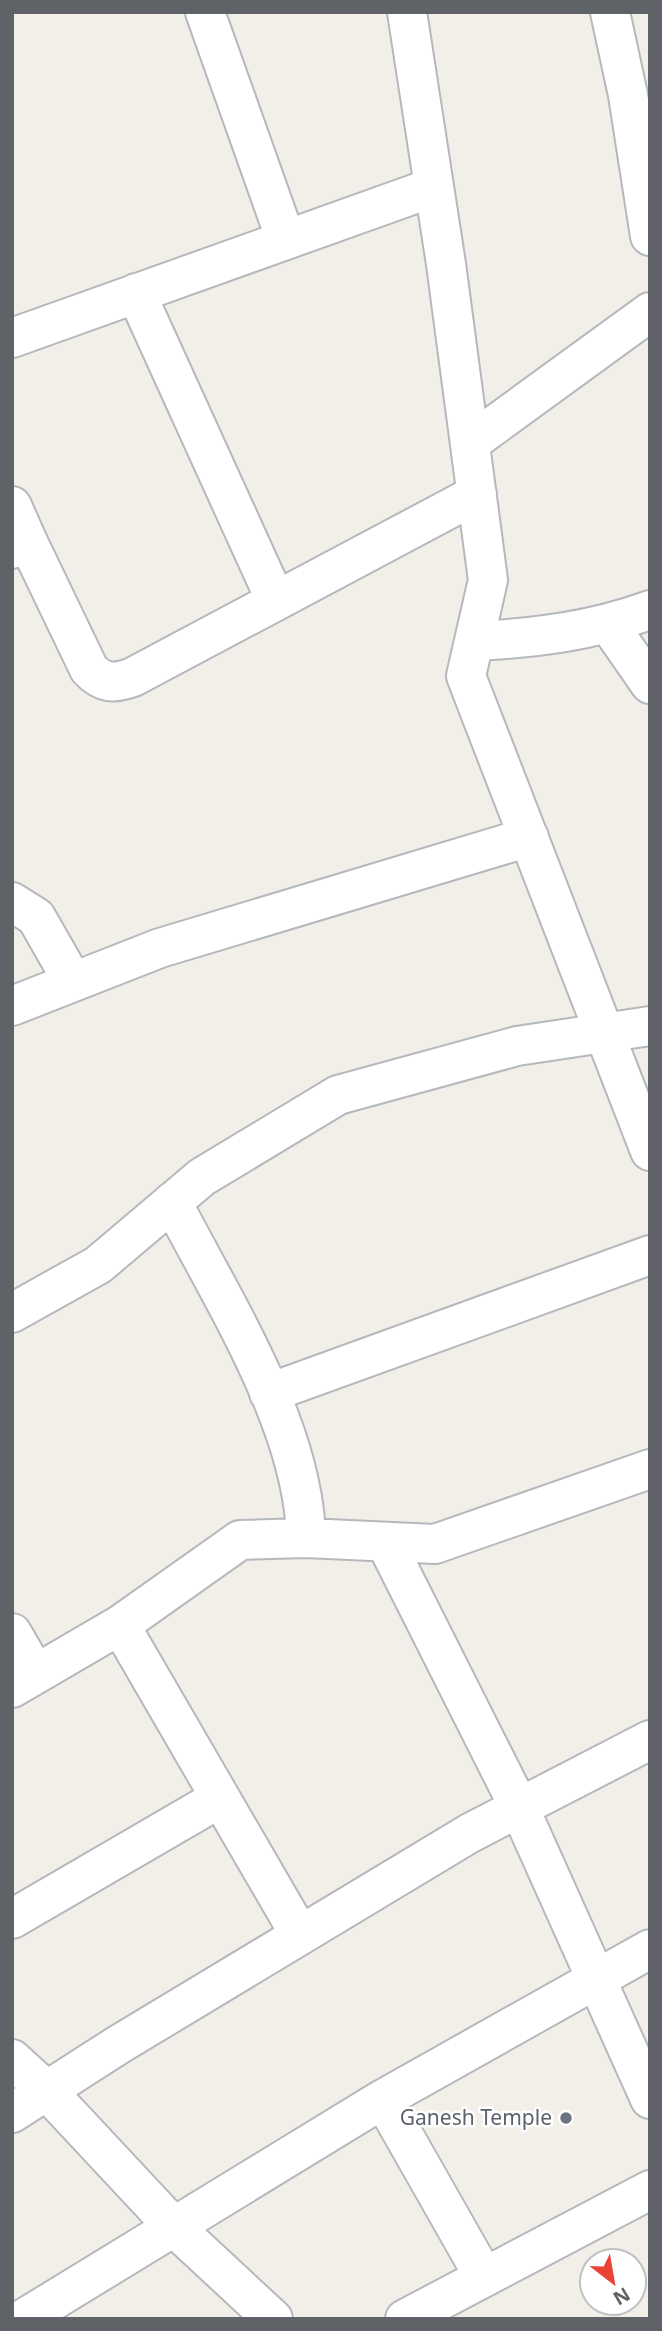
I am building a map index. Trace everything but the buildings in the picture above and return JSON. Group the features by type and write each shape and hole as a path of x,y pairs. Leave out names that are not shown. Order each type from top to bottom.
{"street":[{"path":"205,12 286,240"},
{"path":"407,12 488,580 467,676 650,1151"},
{"path":"610,12 639,87 650,236"},
{"path":"12,338 434,187"},
{"path":"136,293 276,601"},
{"path":"470,443 650,312"},
{"path":"17,532 89,669 99,679 110,683 132,677 477,494"},
{"path":"475,641 536,638 609,625 650,610"},
{"path":"609,625 650,684"},
{"path":"12,1006 185,940 529,837"},
{"path":"12,902 36,917 72,981"},
{"path":"12,1313 99,1265 202,1177 338,1095 517,1046 650,1027"},
{"path":"172,1202 270,1394 305,1507 306,1538"},
{"path":"270,1394 650,1255"},
{"path":"12,1633 24,1681 120,1625 240,1540 306,1538 435,1544 650,1469"},
{"path":"386,1543 519,1807 650,2099"},
{"path":"120,1625 300,1936"},
{"path":"12,2113 470,1833 650,1740"},
{"path":"12,1919 220,1798"},
{"path":"23,2319 383,2099 650,1948"},
{"path":"12,2059 47,2091 174,2227 273,2319"},
{"path":"383,2099 483,2275"},
{"path":"405,2319 483,2275 650,2190"}],"place":[{"name":"Ganesh Temple","path":"566,2118"}]}
